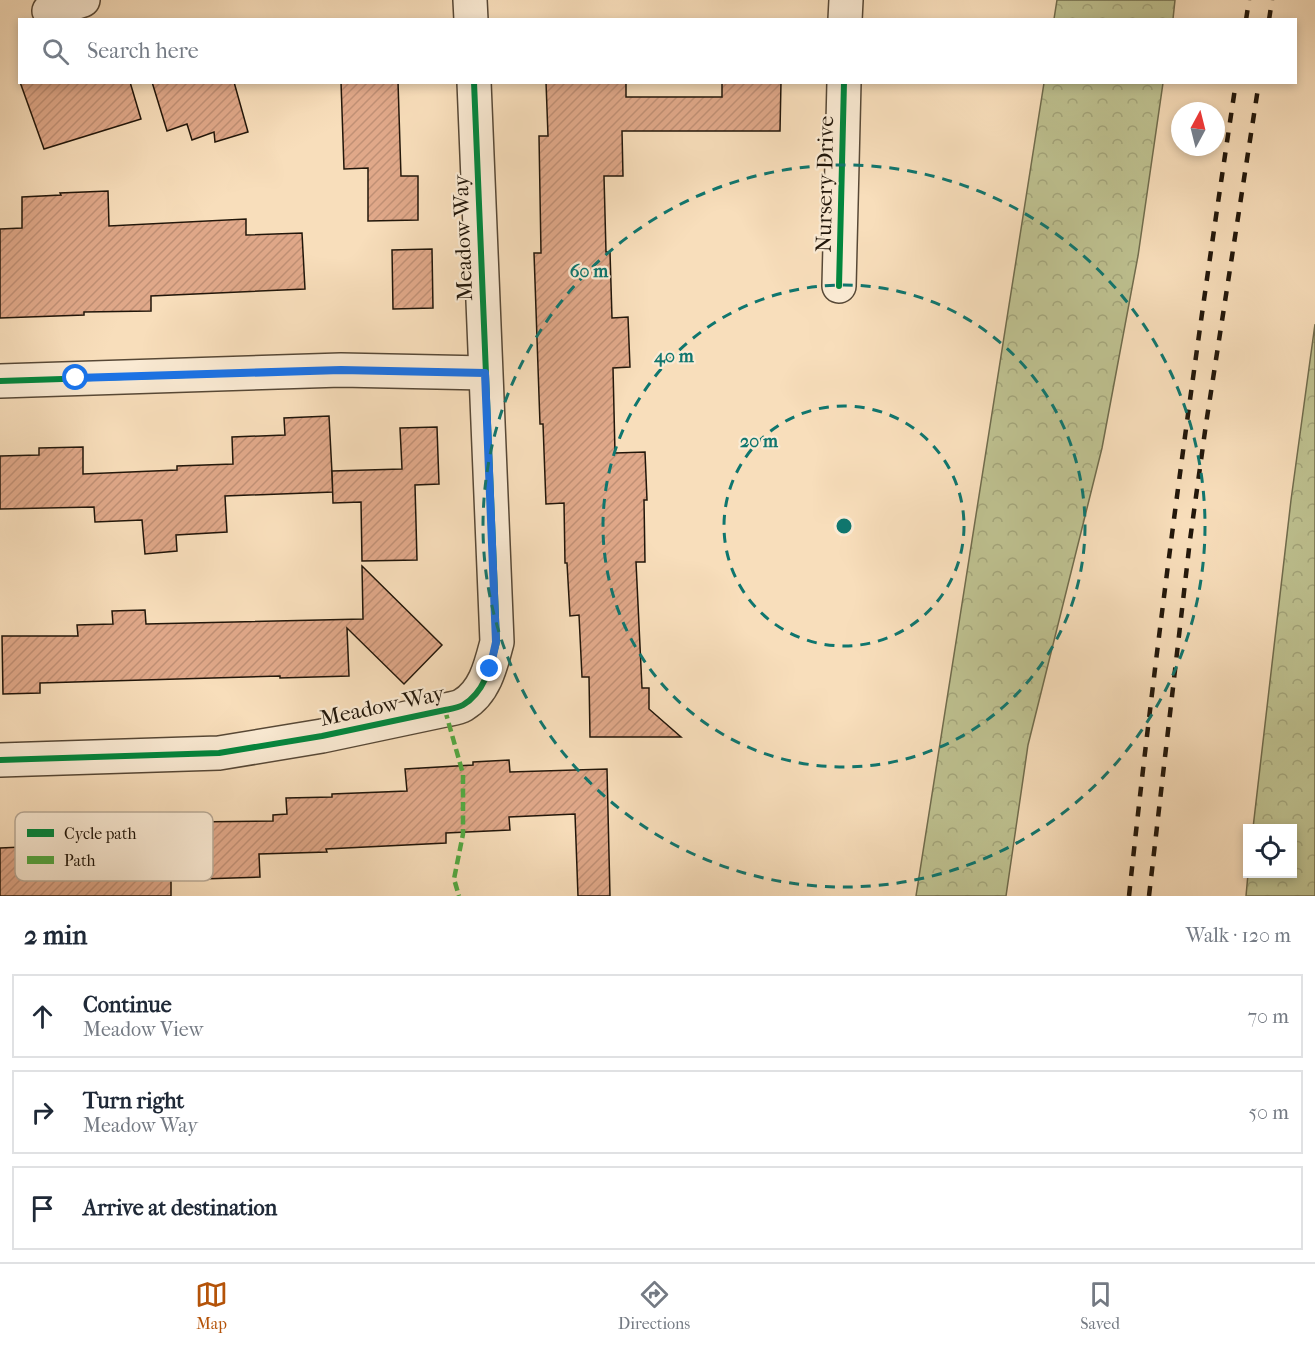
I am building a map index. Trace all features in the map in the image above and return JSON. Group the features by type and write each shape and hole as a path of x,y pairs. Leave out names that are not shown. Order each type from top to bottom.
{"street":[{"path":"49,11 83,0"},
{"path":"470,0 471,18"},
{"path":"845,18 846,0"},
{"name":"Meadow Way","path":"0,760 219,753 322,736 463,705 478,690 490,669 496,642 474,84"},
{"name":"Nursery Drive","path":"839,286 844,84"},
{"path":"0,381 341,370 485,373"}],"green space":[{"path":"1057,0 1175,0 1173,18 1054,18"},
{"path":"1044,84 1163,84 1138,256 1102,448 1028,745 1006,896 916,896"},
{"path":"1315,324 1315,896 1246,896 1248,878 1297,878 1297,824 1253,824 1291,500"}],"building":[{"path":"21,84 131,84 141,119 44,149"},
{"path":"153,84 235,84 248,132 215,142 214,132 192,140 187,124 167,131"},
{"path":"341,84 398,84 401,176 418,176 418,220 368,221 368,168 344,169"},
{"path":"546,84 626,84 626,97 722,97 722,84 781,84 780,131 622,131 623,176 604,176 606,252 610,252 612,318 628,317 630,367 613,368 615,453 645,452 647,500 644,500 645,562 636,562 642,688 649,688 649,709 681,737 590,737 589,677 582,677 579,615 570,616 567,563 565,563 564,503 546,504 543,424 540,424 534,253 541,253 539,136 548,136"},
{"path":"108,191 109,226 246,219 246,235 302,233 305,289 151,296 151,311 84,312 84,315 0,318 0,229 22,228 22,197"},
{"path":"432,249 433,308 393,309 392,250"},
{"path":"329,416 333,492 225,496 227,532 176,535 177,551 145,554 142,520 95,522 94,507 0,509 0,456 39,455 39,448 83,447 83,474 177,470 177,466 233,464 232,437 285,435 284,418"},
{"path":"437,427 439,484 415,485 417,560 362,561 361,502 333,503 332,471 402,469 400,428"},
{"path":"362,566 442,645 404,684 347,628 349,676 40,683 40,693 3,694 2,636 78,636 77,625 113,624 112,611 145,610 146,624 363,619"},
{"path":"509,760 510,772 607,769 610,896 578,896 575,814 509,817 510,830 446,833 446,843 326,849 327,852 259,854 260,877 213,879 213,822 273,821 273,815 287,814 286,798 407,791 405,769 473,765 473,762"},
{"path":"15,847 15,881 171,881 171,896 0,896 0,848"}],"railway":[{"path":"1246,18 1249,0"},
{"path":"1269,18 1272,0"},
{"path":"1129,896 1178,489 1236,84"},
{"path":"1149,896 1190,540 1259,84"}],"marked path":[{"path":"445,710 463,774 463,834 454,879 459,896"}],"cycle path":[{"path":"0,760 219,753 322,736 454,708 471,700 477,693 486,677 497,642 474,84"},
{"path":"839,286 844,84"},
{"path":"0,381 341,370 485,373"}],"route":[{"path":"76,378 341,370 485,373 496,642 490,669"}]}
